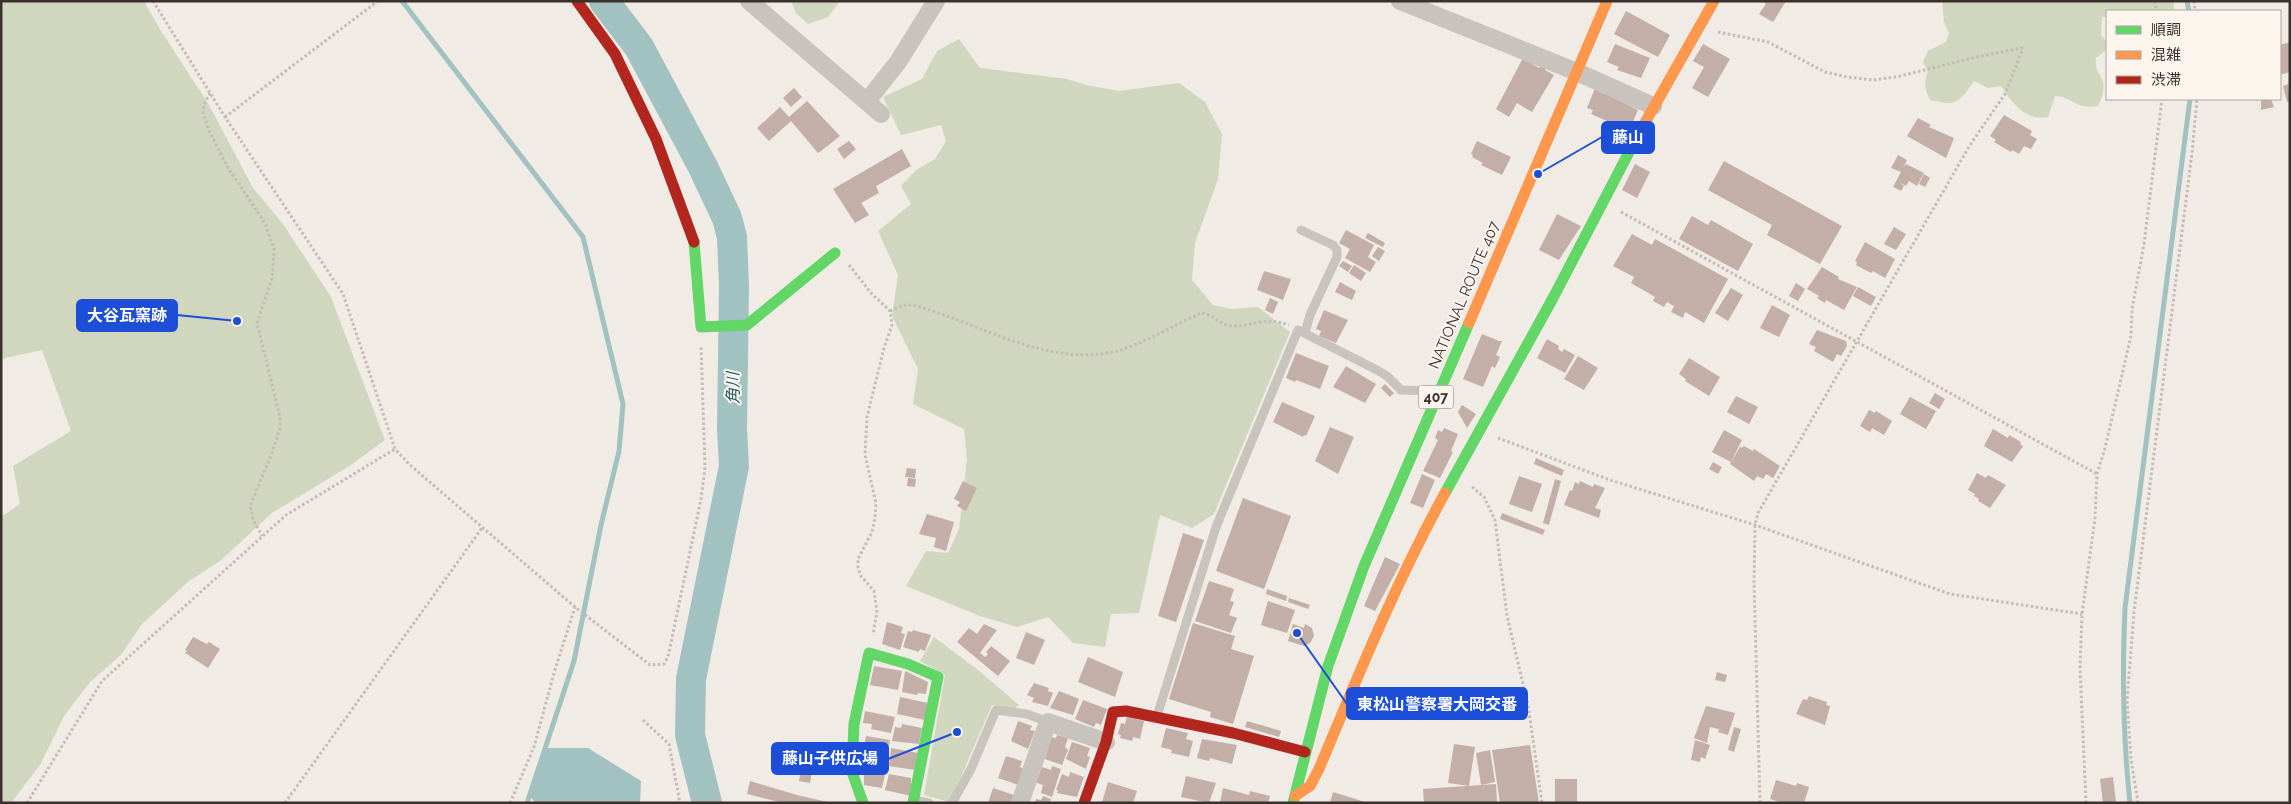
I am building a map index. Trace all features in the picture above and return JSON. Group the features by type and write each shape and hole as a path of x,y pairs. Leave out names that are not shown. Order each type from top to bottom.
{"main road":[{"path":"577,1 615,54 656,139 694,238 701,327 747,325 835,253"},
{"name":"NATIONAL ROUTE 407","path":"1294,799 1328,666 1343,620 1439,391 1607,1"},
{"path":"1294,799 1310,786 1319,769 1375,637 1419,541 1553,298 1653,106 1714,1"},
{"path":"863,803 852,772 854,724 869,653 908,664 938,677 914,801"},
{"path":"1084,803 1106,742 1113,712 1126,711 1233,733 1305,752"}],"street":[{"path":"749,1 868,100 881,114"},
{"path":"868,100 898,62 936,1"},
{"path":"1400,1 1577,72 1653,106"},
{"path":"1020,803 1048,722 1106,742"}],"lane":[{"path":"1157,718 1216,527 1302,332 1337,258 1338,250 1333,245 1301,230"},
{"path":"1302,332 1377,370 1387,376 1401,390 1439,391"},
{"path":"952,803 971,769 996,710 1026,714 1048,722"},
{"path":"914,801 929,803"}],"path":[{"path":"153,1 225,117 343,294 395,448 410,465 482,528 575,607 650,665 664,664 668,657 701,499 705,468 701,327"},
{"path":"225,117 378,1"},
{"path":"1697,28 1768,42 1825,72 1873,80 1896,77 2022,48 2005,94 1970,145 1762,506 1756,525 1754,581 1760,803"},
{"path":"210,93 204,104 203,113 211,135 226,166 265,223 274,249 272,278 257,323 280,417 280,428 272,453 250,506 253,520 262,536"},
{"path":"2086,803 2080,668 2082,614 2095,518 2097,474 2105,448 2131,336 2132,309 2144,244 2162,100"},
{"path":"2138,803 2131,759 2127,701 2134,612 2192,153 2197,100"},
{"path":"1603,202 2097,474"},
{"path":"835,253 843,257 872,294 890,311 892,325 884,348 867,417 865,455 876,503 872,532 858,559 858,568 861,576 874,591 877,611 869,653"},
{"path":"890,311 903,305 913,305 1036,349 1086,356 1118,350 1201,313 1208,314 1223,324 1228,325 1270,320 1288,324 1302,332"},
{"path":"1479,431 1610,480 1713,514 1756,525 1950,594 2082,614"},
{"path":"27,803 102,681 286,515 395,448"},
{"path":"1453,478 1473,488 1484,497 1495,520 1507,616 1528,705 1542,803"},
{"path":"285,803 482,528"},
{"path":"510,803 534,747 554,673 575,607"},
{"path":"643,720 669,744 680,803"}],"green space":[{"path":"1,1 144,1 209,105 253,188 283,224 331,297 385,440 351,465 272,513 220,561 189,581 142,624 121,655 90,682 64,716 40,765 11,803 1,803 1,517 20,504 13,466 71,431 42,350 1,359"},
{"path":"791,1 840,1 828,17 808,24 796,13"},
{"path":"1942,1 2174,1 2174,10 2106,10 2106,17 2102,17 2101,35 2106,41 2106,48 2096,58 2097,70 2102,78 2104,88 2098,106 2079,105 2055,96 2048,117 2040,118 2020,110 2001,86 1988,88 1974,81 1960,99 1952,103 1931,101 1925,87 1928,72 1923,62 1928,51 1946,42 1949,33 1944,22"},
{"path":"959,39 980,68 1067,79 1086,85 1119,91 1179,83 1205,102 1222,134 1218,179 1195,243 1192,280 1213,305 1231,309 1258,307 1290,332 1214,514 1192,528 1160,515 1139,613 1111,614 1105,647 1073,643 1048,617 1017,627 980,616 906,586 926,551 948,553 959,529 967,460 964,429 913,404 918,369 892,316 898,275 878,231 911,204 901,186 916,170 935,159 946,141 941,125 901,135 883,97 922,79 937,51"},
{"path":"934,637 978,670 1019,705 1012,710 992,705 950,802 924,795 945,675 920,661"}],"water":[{"path":"546,748 588,748 641,781 640,803 535,803 530,796"}],"building":[{"path":"1762,1 1786,1 1773,22 1759,14 1766,4"},
{"path":"1626,11 1670,35 1658,57 1614,34"},
{"path":"2290,42 2290,72 2281,75 2281,45"},
{"path":"1615,44 1650,58 1641,78 1617,70 1619,67 1607,62"},
{"path":"1703,44 1730,59 1708,97 1692,88 1704,67 1693,61"},
{"path":"1523,58 1539,68 1541,65 1546,68 1545,70 1554,75 1532,112 1517,103 1509,117 1496,109"},
{"path":"2288,84 2290,101 2287,102 2283,86"},
{"path":"794,88 802,97 791,107 783,98"},
{"path":"1595,88 1638,110 1629,131 1591,114 1593,110 1587,108"},
{"path":"2261,100 2271,100 2274,107 2261,110"},
{"path":"807,101 840,136 818,153 791,121 769,141 757,128 780,107 789,117"},
{"path":"2004,115 2032,131 2030,135 2037,139 2031,149 2024,146 2019,154 2012,150 2011,152 1994,142 1996,140 1990,136"},
{"path":"1918,118 1931,125 1929,127 1954,138 1946,158 1907,136"},
{"path":"849,141 856,149 844,159 837,149"},
{"path":"1477,141 1511,157 1502,175 1481,165 1483,163 1472,157 1473,155 1471,154"},
{"path":"902,149 911,166 876,186 879,193 861,203 869,215 855,223 833,189"},
{"path":"1898,155 1907,160 1903,168 1906,164 1924,173 1917,186 1909,181 1906,186 1899,182 1904,186 1901,191 1893,187 1901,172 1891,168"},
{"path":"1724,161 1842,226 1820,264 1767,235 1772,225 1708,190"},
{"path":"1635,164 1650,172 1637,198 1622,190"},
{"path":"1924,174 1930,178 1925,187 1919,184"},
{"path":"1557,214 1581,226 1559,260 1539,250"},
{"path":"1692,216 1708,225 1711,220 1753,244 1738,271 1679,239"},
{"path":"1894,227 1906,234 1896,250 1884,244"},
{"path":"1346,230 1374,245 1368,257 1376,262 1370,272 1345,258 1350,249 1339,243"},
{"path":"1368,233 1385,243 1383,247 1365,238"},
{"path":"1632,234 1652,245 1655,239 1728,279 1704,323 1685,312 1683,318 1671,312 1674,306 1667,302 1664,307 1653,301 1655,297 1631,283 1634,277 1613,266"},
{"path":"1865,242 1895,259 1885,278 1856,265 1857,262 1855,261"},
{"path":"1378,247 1385,251 1379,261 1372,256"},
{"path":"1343,261 1352,266 1348,272 1339,266"},
{"path":"1354,265 1366,273 1361,281 1349,273"},
{"path":"1822,267 1839,277 1838,279 1857,287 1844,310 1826,300 1825,303 1817,298 1819,296 1807,289"},
{"path":"1264,271 1291,279 1283,300 1257,290"},
{"path":"1340,282 1356,291 1352,300 1335,292"},
{"path":"1796,283 1805,289 1798,301 1789,296"},
{"path":"1858,287 1876,297 1871,306 1853,296"},
{"path":"1731,288 1743,295 1728,321 1715,313"},
{"path":"1270,298 1278,302 1273,314 1265,310"},
{"path":"1772,305 1790,315 1779,337 1760,328"},
{"path":"1324,310 1348,320 1336,343 1319,336 1321,331 1316,329"},
{"path":"1817,330 1846,341 1847,346 1841,356 1837,354 1833,362 1814,351 1816,347 1809,344"},
{"path":"1482,334 1502,341 1496,355 1500,357 1495,368 1492,366 1483,387 1463,379"},
{"path":"1547,339 1559,346 1558,349 1562,352 1564,349 1575,355 1565,373 1537,358"},
{"path":"1296,353 1329,366 1320,389 1286,378"},
{"path":"1578,356 1598,368 1584,390 1564,379"},
{"path":"1689,358 1720,377 1709,396 1685,381 1686,379 1679,374"},
{"path":"1346,366 1376,384 1365,403 1333,387"},
{"path":"1385,384 1394,393 1390,397 1381,388"},
{"path":"1935,393 1945,399 1939,409 1929,403"},
{"path":"1736,396 1758,407 1749,424 1727,412"},
{"path":"1910,397 1936,411 1926,429 1900,414"},
{"path":"1282,402 1315,416 1306,436 1304,435 1303,437 1273,422"},
{"path":"1462,405 1476,414 1467,428 1458,412"},
{"path":"1869,410 1875,413 1876,411 1892,421 1884,435 1872,428 1870,432 1860,426"},
{"path":"1330,427 1354,437 1338,474 1315,461"},
{"path":"1444,428 1458,434 1451,451 1453,452 1440,478 1423,471 1438,440 1435,438 1438,430 1442,432"},
{"path":"1993,429 2008,438 2009,435 2021,442 2020,444 2023,446 2012,462 1984,446"},
{"path":"1724,430 1742,440 1731,462 1712,452"},
{"path":"1744,446 1753,451 1754,449 1780,466 1773,478 1766,474 1763,479 1757,476 1754,481 1730,464 1740,447"},
{"path":"1536,458 1564,470 1562,476 1534,464"},
{"path":"1713,462 1722,467 1718,474 1709,469"},
{"path":"907,468 916,469 915,478 905,477"},
{"path":"1977,473 1986,478 1988,475 2006,485 1990,508 1978,501 1979,499 1974,496 1975,494 1968,490"},
{"path":"1422,474 1435,480 1423,508 1410,503"},
{"path":"1519,476 1542,484 1532,512 1509,504"},
{"path":"908,478 916,479 915,487 907,486"},
{"path":"1555,479 1561,481 1549,525 1543,523"},
{"path":"963,481 977,488 966,511 957,506 960,502 954,499"},
{"path":"1580,481 1593,487 1594,484 1605,488 1595,508 1601,510 1599,518 1564,505 1575,482 1579,484"},
{"path":"1243,498 1291,516 1264,589 1216,571"},
{"path":"1502,513 1545,530 1543,535 1500,519"},
{"path":"927,514 954,522 946,551 934,547 936,538 919,534"},
{"path":"1183,533 1204,540 1176,622 1158,616"},
{"path":"1385,557 1400,564 1375,611 1364,606"},
{"path":"1209,581 1234,589 1230,601 1234,602 1229,615 1237,618 1231,633 1195,621"},
{"path":"1267,589 1287,596 1286,601 1266,594"},
{"path":"1289,598 1310,605 1308,609 1288,602"},
{"path":"1268,601 1295,610 1287,633 1261,625"},
{"path":"887,622 903,627 901,633 905,634 900,650 882,644"},
{"path":"1193,623 1235,636 1231,649 1254,656 1233,724 1210,717 1211,712 1169,699"},
{"path":"984,624 997,630 980,653 985,657 988,654 986,652 991,646 1010,661 998,676 957,642 969,628 977,634"},
{"path":"1293,624 1304,628 1305,624 1312,628 1314,636 1310,643 1304,646 1288,641"},
{"path":"913,630 931,635 925,651 920,649 919,652 903,647 908,631 912,632"},
{"path":"1026,632 1045,640 1034,665 1016,658"},
{"path":"193,637 207,644 209,642 220,649 208,668 185,653"},
{"path":"1088,657 1123,672 1115,697 1078,682"},
{"path":"874,666 902,671 898,690 870,685"},
{"path":"905,671 928,682 926,694 918,693 917,695 902,692"},
{"path":"1717,672 1727,675 1725,682 1715,680"},
{"path":"1034,683 1049,688 1048,691 1053,693 1048,706 1032,702 1034,698 1027,695"},
{"path":"1059,691 1079,699 1073,715 1050,708"},
{"path":"1809,696 1827,702 1826,705 1830,706 1825,725 1796,714 1803,699 1807,700"},
{"path":"900,697 928,703 925,720 897,714"},
{"path":"1083,700 1107,709 1101,725 1096,723 1094,727 1075,719"},
{"path":"1706,706 1735,713 1728,735 1718,732 1719,729 1710,727 1707,743 1694,738"},
{"path":"865,711 895,717 891,733 871,729 872,724 863,723"},
{"path":"1127,717 1144,721 1140,739 1133,737 1132,741 1120,738 1121,735 1118,734 1121,723 1125,724"},
{"path":"1018,721 1032,726 1030,730 1035,731 1028,749 1011,741"},
{"path":"1247,721 1281,731 1279,737 1245,727"},
{"path":"902,724 922,728 919,744 892,741 895,727 901,728"},
{"path":"1734,727 1741,729 1734,752 1728,750"},
{"path":"1166,728 1188,733 1186,739 1193,741 1189,757 1171,753 1172,750 1161,747"},
{"path":"1057,735 1068,738 1065,747 1068,750 1062,765 1045,759 1050,737 1056,738"},
{"path":"866,736 890,740 887,756 863,752"},
{"path":"1202,739 1237,745 1232,764 1210,758 1209,761 1197,758"},
{"path":"1695,740 1710,745 1705,759 1701,757 1700,762 1691,760"},
{"path":"1072,742 1090,748 1087,756 1090,757 1086,769 1066,759"},
{"path":"1454,744 1475,747 1469,786 1448,783"},
{"path":"1530,745 1539,803 1500,803 1492,750"},
{"path":"891,748 918,753 915,770 889,766"},
{"path":"1490,750 1495,782 1481,785 1476,753"},
{"path":"1006,756 1022,761 1020,767 1024,769 1019,785 998,778"},
{"path":"864,761 887,765 882,788 864,785"},
{"path":"1052,766 1061,769 1052,797 1041,793 1043,785 1035,782 1042,767 1051,770"},
{"path":"801,769 812,771 810,783 799,781"},
{"path":"1070,772 1084,777 1077,797 1057,793 1058,790 1056,790 1062,774 1069,777"},
{"path":"889,774 911,778 911,796 885,790"},
{"path":"1186,776 1216,783 1209,803 1181,797"},
{"path":"2113,777 2116,802 2103,803 2100,779"},
{"path":"1555,779 1577,779 1577,803 1555,803"},
{"path":"1776,780 1796,786 1797,783 1809,787 1804,803 1782,803 1770,799"},
{"path":"750,781 832,803 783,803 747,794"},
{"path":"1108,782 1137,791 1133,803 1102,802"},
{"path":"1496,784 1497,803 1424,803 1423,789"},
{"path":"993,788 1014,795 1012,803 988,803"},
{"path":"1223,788 1249,795 1250,791 1270,796 1268,803 1220,803"},
{"path":"1333,792 1365,802 1365,803 1330,803"},
{"path":"1043,796 1051,799 1050,803 1035,803 1036,799 1041,800"}],"waterway":[{"path":"402,1 583,237 623,404 619,451 601,525 574,661 527,803"},
{"name":"角川","path":"604,1 639,47 703,167 727,218 732,237 734,286 732,429 734,466 691,679 690,735 707,803"},
{"path":"2187,1 2189,10"},
{"path":"2130,803 2124,706 2125,608 2190,100"}],"traffic: fast":[{"path":"1445,493 1553,298 1638,135"},
{"path":"694,242 701,327 747,325 835,253"},
{"path":"1293,803 1328,666 1364,566 1469,323"},
{"path":"863,803 852,772 854,724 869,653 908,664 938,677 913,803"}],"traffic: slow":[{"path":"1469,323 1607,1"},
{"path":"1638,135 1714,1"},
{"path":"1295,796 1310,786 1319,769 1394,595 1445,493"}],"traffic: jam":[{"path":"577,1 615,54 656,139 694,242"},
{"path":"1084,803 1106,742 1113,712 1126,711 1233,733 1305,752"}],"place":[{"name":"藤山","path":"1538,174"},
{"name":"大谷瓦窯跡","path":"237,321"},
{"name":"東松山警察署大岡交番","path":"1297,633"},
{"name":"藤山子供広場","path":"957,732"}]}
